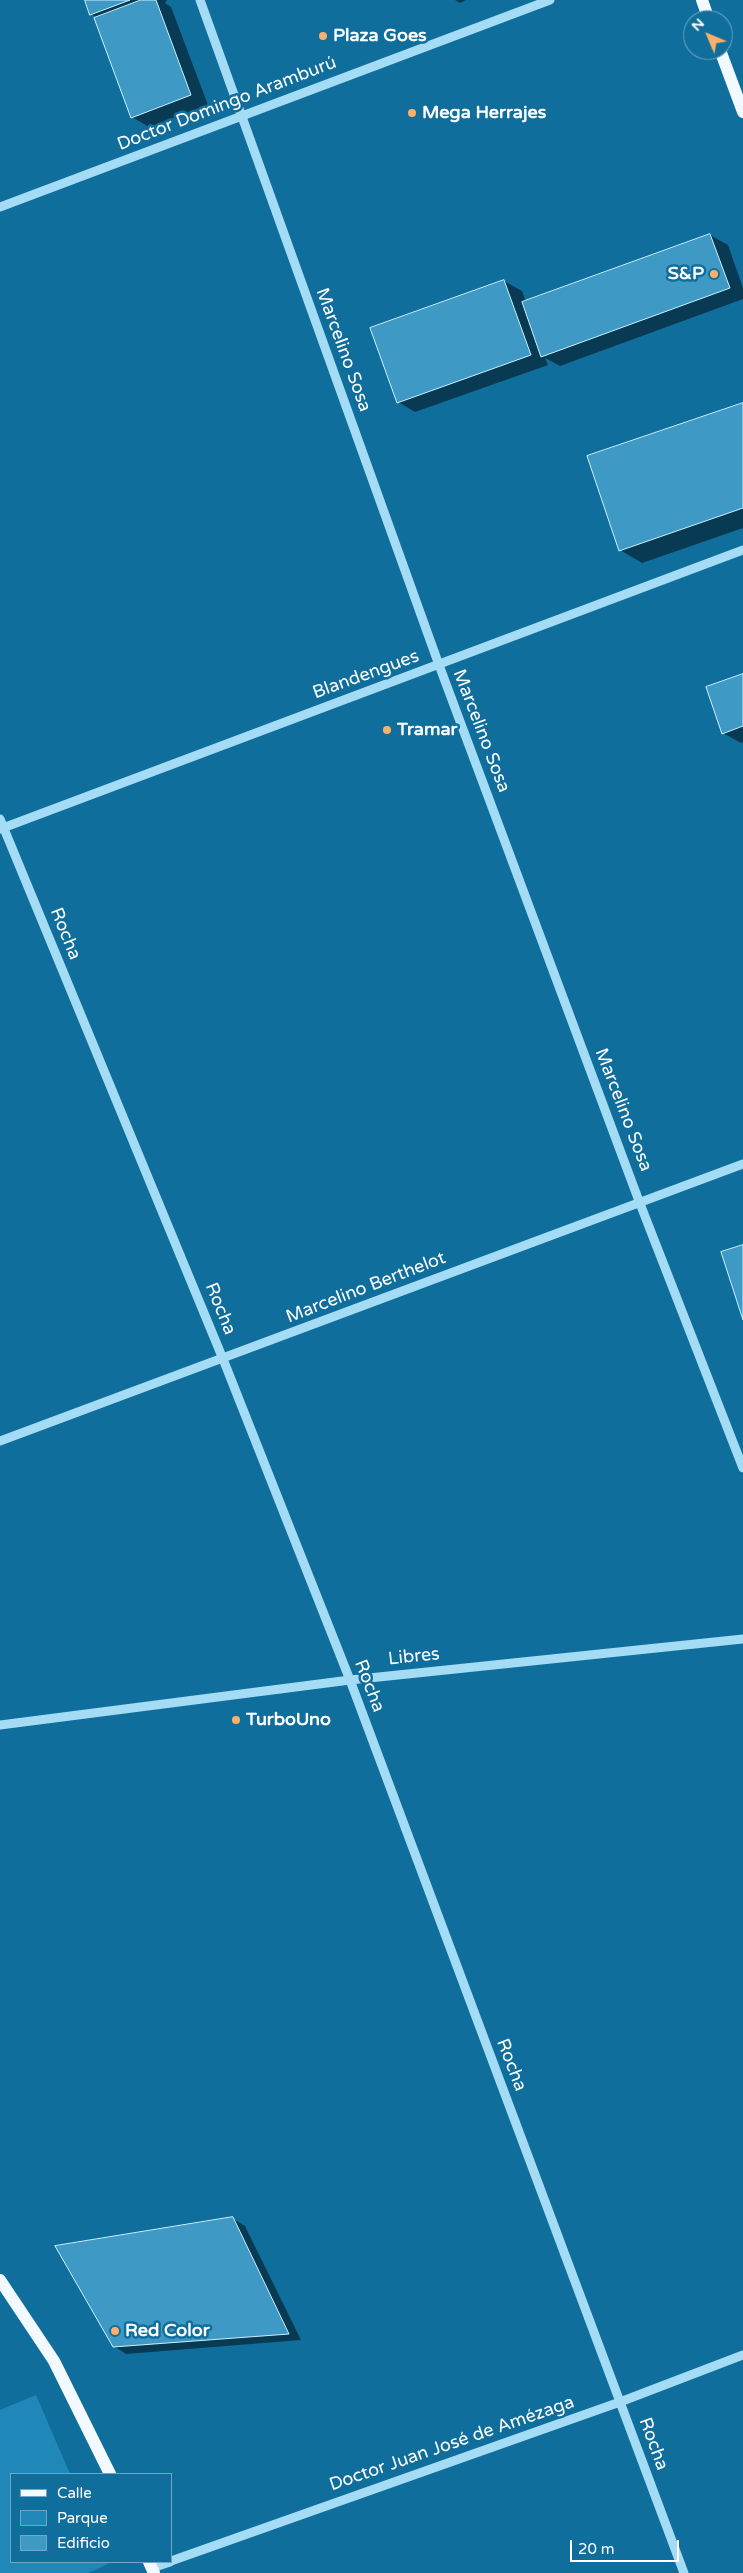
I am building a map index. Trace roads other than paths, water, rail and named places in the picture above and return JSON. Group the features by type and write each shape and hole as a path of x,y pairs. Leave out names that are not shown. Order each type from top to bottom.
{"main road":[{"path":"724,60 743,112"},
{"path":"0,2280 54,2361 110,2473"}],"street":[{"name":"Marcelino Sosa","path":"200,0 438,665 639,1202 743,1468"},
{"name":"Doctor Domingo Aramburú","path":"0,206 550,0"},
{"name":"Blandengues","path":"1,825 438,665 743,550"},
{"name":"Rocha","path":"1,825 224,1359 350,1680 684,2573"},
{"name":"Marcelino Berthelot","path":"0,1441 743,1164"},
{"name":"Libres","path":"0,1725 350,1680 743,1639"},
{"name":"Doctor Juan José de Amézaga","path":"172,2560 620,2402 743,2355"},
{"name":"Doctor Juan José de Amézaga","path":"152,2568 165,2563"}],"place":[{"name":"Plaza Goes","path":"323,36"},
{"name":"Mega Herrajes","path":"412,113"},
{"name":"S&P","path":"714,274"},
{"name":"Tramar","path":"387,730"},
{"name":"TurboUno","path":"236,1720"},
{"name":"Red Color","path":"115,2331"}]}
